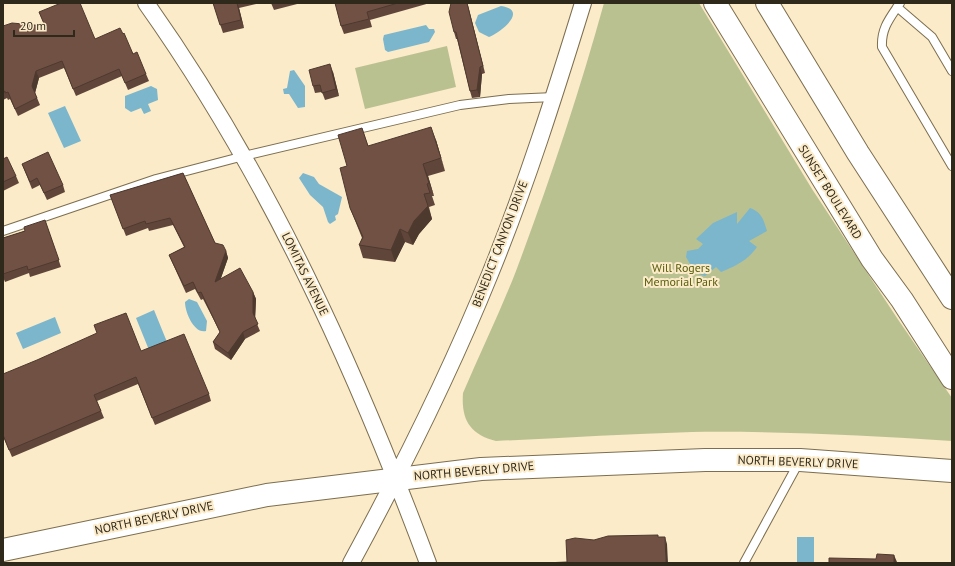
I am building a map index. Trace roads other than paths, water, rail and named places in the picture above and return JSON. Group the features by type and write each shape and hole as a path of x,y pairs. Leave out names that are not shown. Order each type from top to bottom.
{"street":[{"name":"LOMITAS AVENUE","path":"146,3 208,94 244,156 315,291 396,478 428,563"},
{"name":"BENEDICT CANYON DRIVE","path":"351,563 396,478 453,361 490,274 554,97 583,3"},
{"name":"SUNSET BOULEVARD","path":"714,3 868,253 902,300 952,378"},
{"path":"767,3 866,165 952,298"},
{"name":"NORTH BEVERLY DRIVE","path":"3,550 267,495 396,478 481,469 705,460 800,460 952,471"}],"lane":[{"path":"952,71 932,37 899,5 890,16 883,31 882,47 940,148 952,166"},
{"path":"3,231 156,179 244,156 460,106 509,99 554,97"},
{"path":"744,563 800,460"}],"water":[{"path":"501,6 509,8 513,12 513,16 510,21 500,31 489,37 479,32 475,23 478,15"},
{"path":"426,25 429,29 434,29 435,32 429,42 388,52 385,50 383,39 384,35"},
{"path":"294,70 305,86 305,107 298,108 289,94 284,94 283,89 287,88 290,71"},
{"path":"151,86 157,89 158,100 148,104 151,111 144,114 141,108 131,112 125,108 125,96"},
{"path":"65,106 81,141 64,148 48,113"},
{"path":"303,173 314,177 319,184 342,197 338,214 335,216 336,220 330,224 323,207 310,195 299,178"},
{"path":"750,208 760,214 767,231 749,241 757,247 750,256 721,272 716,267 705,276 695,273 686,257 687,251 698,249 703,244 696,239 713,223 737,212 737,224"},
{"path":"189,299 197,302 207,321 206,331 202,331 194,326 188,316 185,302"},
{"path":"154,310 167,342 149,350 136,318"},
{"path":"55,317 61,333 23,349 16,333"},
{"path":"797,537 814,537 814,563 797,563"}],"park label":[{"name":"Will Rogers Memorial Park","path":"681,275"}]}
